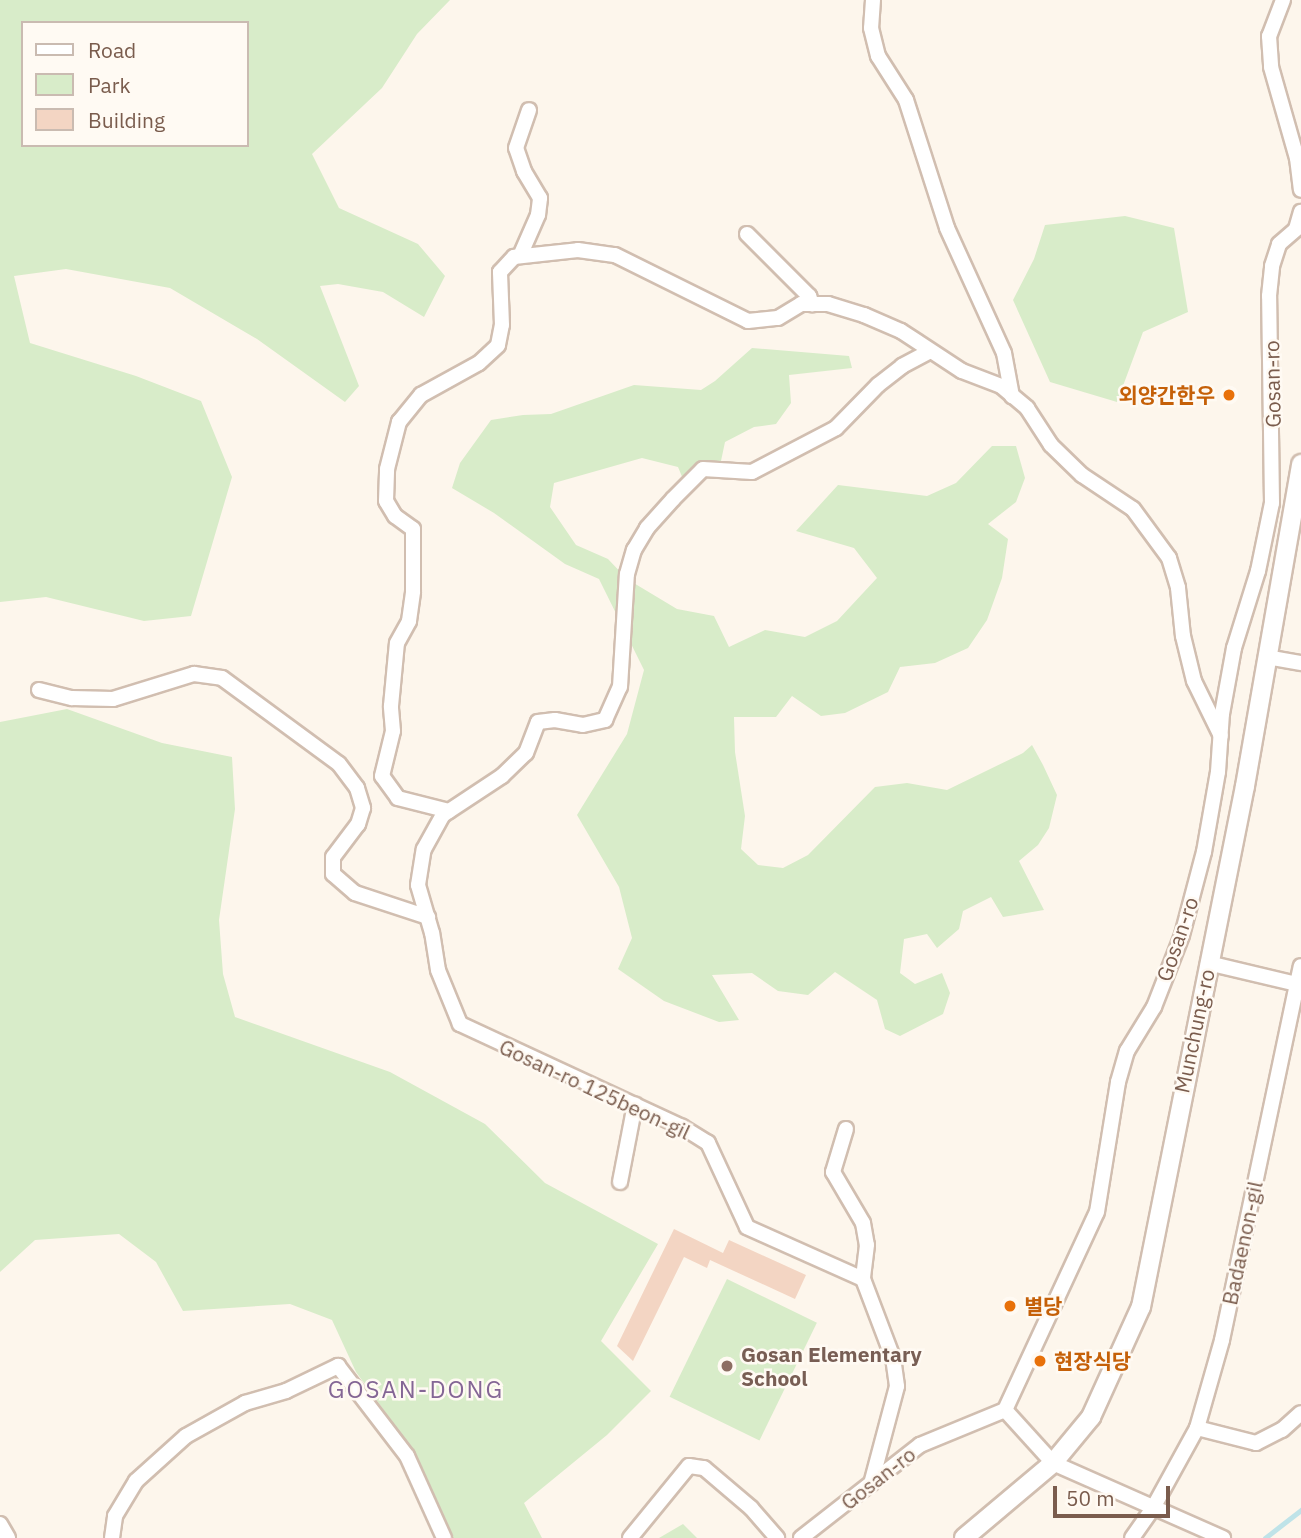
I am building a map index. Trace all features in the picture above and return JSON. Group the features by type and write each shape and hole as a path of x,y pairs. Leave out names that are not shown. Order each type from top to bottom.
{"street":[{"path":"873,0 871,27 878,55 906,100 947,228 1004,353 1012,396"},
{"path":"1283,0 1269,36 1271,67 1297,158 1301,190"},
{"path":"520,256 538,215 540,198 524,171 516,148 529,110"},
{"name":"Gosan-ro","path":"801,1538 920,1445 1005,1410 1097,1212 1118,1082 1127,1051 1154,1007 1182,935 1204,852 1218,772 1234,648 1258,571 1272,503 1269,296 1272,266 1279,244 1296,229 1301,212"},
{"path":"747,234 809,296 811,304"},
{"path":"449,811 398,798 382,776 393,731 391,706 397,643 409,621 413,591 412,529 395,516 386,501 384,489 399,422 421,395 479,363 499,345 502,325 500,272 514,257 578,250 615,255 748,321 778,318 801,304 828,304 864,315 901,331 962,371 1002,386 1027,408 1051,445 1082,475 1133,509 1169,558 1178,588 1183,636 1194,681 1221,736"},
{"name":"Gosan-ro 125beon-gil","path":"863,1279 747,1227 708,1143 635,1104 493,1042 460,1024 438,970 428,917 418,885 424,849 443,815 502,776 526,753 538,722 555,720 583,725 605,720 620,687 626,574 634,550 647,528 703,469 752,472 785,457 836,428 878,385 902,366 930,351"},
{"name":"Munchung-ro","path":"964,1538 1053,1464 1091,1417 1141,1307 1267,657 1301,464"},
{"path":"1267,657 1301,663"},
{"path":"39,690 72,698 113,699 194,674 222,678 339,764 357,788 363,808 358,824 333,857 333,874 343,886 355,893 428,917"},
{"path":"1208,963 1299,984"},
{"name":"Badaenon-gil","path":"1132,1538 1153,1508 1197,1429 1222,1340 1301,967"},
{"path":"620,1182 635,1104"},
{"path":"846,1129 833,1172 863,1223 867,1245 863,1279 893,1358 897,1386 871,1484"},
{"path":"112,1538 115,1516 136,1481 186,1436 245,1404 286,1391 338,1366 407,1456 444,1538"},
{"path":"1005,1410 1053,1464 1220,1537"},
{"path":"1197,1429 1256,1443 1282,1430 1301,1412"},
{"path":"630,1538 690,1466 704,1468 751,1508 777,1538"},
{"path":"0,1524 8,1538"}],"green space":[{"path":"0,0 450,0 417,34 382,88 312,154 339,208 418,244 445,276 424,317 383,292 338,284 320,286 359,386 345,402 257,339 170,288 66,269 14,276 30,343 136,376 201,401 232,477 191,616 144,621 46,597 0,602"},
{"path":"1125,216 1174,228 1188,312 1143,332 1117,402 1050,382 1013,300 1034,259 1045,225"},
{"path":"752,348 849,356 852,368 789,375 791,403 776,424 754,427 725,442 721,461 688,491 678,467 642,458 554,483 550,507 576,545 608,559 627,579 677,609 714,616 729,647 765,630 805,637 837,621 877,578 854,548 796,531 838,485 927,496 956,483 992,446 1016,446 1025,478 1016,502 988,524 1008,539 1002,578 987,620 968,648 935,663 900,667 888,692 845,713 821,716 792,696 776,717 734,717 735,752 745,816 741,849 758,865 783,868 808,855 875,787 907,783 947,790 1023,753 1032,745 1043,765 1057,795 1049,828 1038,845 1019,861 1044,910 1003,917 991,897 963,911 959,929 937,948 927,934 904,939 900,973 915,984 942,973 950,993 943,1014 900,1036 885,1029 877,1000 835,972 808,995 778,991 752,973 712,975 739,1020 719,1022 664,1001 618,969 632,938 619,887 577,815 627,734 644,670 599,579 565,564 494,513 452,488 460,463 491,420 551,414 634,385 701,390"},
{"path":"67,709 162,743 232,757 235,809 219,920 223,974 235,1017 390,1072 485,1124 545,1183 658,1244 601,1341 651,1391 607,1435 524,1503 542,1538 453,1538 415,1453 356,1372 332,1320 290,1304 183,1311 156,1262 119,1234 35,1240 0,1272 0,722"},
{"path":"727,1279 817,1323 759,1441 670,1397"},
{"path":"683,1524 697,1538 659,1538"}],"building":[{"path":"674,1229 723,1253 729,1240 806,1275 795,1299 710,1260 707,1268 684,1257 633,1361 617,1346"}],"waterway":[{"path":"1265,1538 1301,1510"}],"place":[{"name":"외양간한우","path":"1229,395"},
{"name":"별당","path":"1010,1306"},
{"name":"현장식당","path":"1040,1361"},
{"name":"Gosan Elementary School","path":"727,1366"}],"district":[{"name":"GOSAN-DONG","path":"416,1390"}]}
